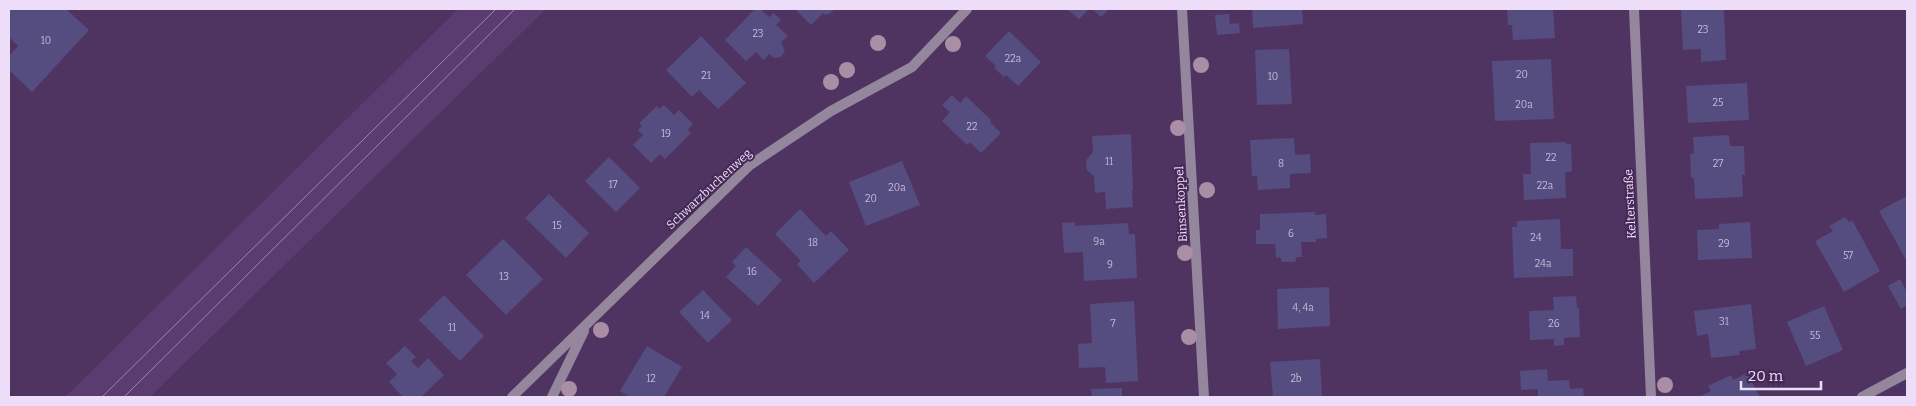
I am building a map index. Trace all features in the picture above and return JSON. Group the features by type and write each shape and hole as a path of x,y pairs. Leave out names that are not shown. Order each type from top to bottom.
{"street":[{"name":"Schwarzbuchenweg","path":"512,397 750,165 831,111 912,67 967,9"},
{"name":"Binsenkoppel","path":"1182,9 1204,397"},
{"name":"Kelterstraße","path":"1634,9 1651,397"},
{"path":"552,397 588,323"},
{"path":"1862,397 1907,373"}],"shaded area":[{"path":"458,9 546,9 150,397 65,397"}],"building":[{"path":"9,9 66,9 89,30 32,92 9,70 9,56 18,46 9,37"},
{"path":"755,9 760,9 769,17 774,13 781,20 776,25 788,36 781,42 785,51 781,57 774,58 769,54 764,60 756,52 746,61 725,40"},
{"path":"795,9 835,9 829,14 825,15 823,13 811,25"},
{"path":"1067,9 1089,9 1079,19"},
{"path":"1092,9 1109,9 1101,17"},
{"path":"1252,9 1302,9 1303,24 1253,28"},
{"path":"1507,9 1553,9 1555,38 1513,40 1512,25 1508,25"},
{"path":"1724,9 1726,60 1701,62 1701,49 1683,50 1681,10"},
{"path":"1229,14 1230,24 1239,23 1240,33 1217,35 1215,15"},
{"path":"1009,31 1041,62 1018,86 1006,75 1004,77 994,68 996,66 985,56"},
{"path":"701,36 746,83 718,109 699,90 692,97 666,70"},
{"path":"1289,49 1292,104 1257,105 1255,50"},
{"path":"1551,59 1554,119 1495,121 1492,61"},
{"path":"1747,83 1749,120 1688,123 1686,86"},
{"path":"952,95 960,103 966,96 991,120 990,122 1001,133 981,153 970,142 967,145 942,121 950,112 942,105"},
{"path":"664,105 674,115 679,110 693,124 688,130 691,133 665,159 660,154 651,163 633,145 643,135 638,130 642,126 639,123 657,106 659,109"},
{"path":"1131,134 1133,207 1106,209 1105,192 1095,193 1094,176 1087,170 1086,165 1087,159 1093,152 1092,136"},
{"path":"1729,135 1730,146 1744,146 1745,175 1742,175 1743,197 1695,199 1694,178 1691,178 1690,154 1693,154 1694,151 1693,137"},
{"path":"1294,138 1295,155 1310,154 1311,173 1290,174 1290,188 1258,190 1257,176 1252,176 1250,140"},
{"path":"1566,142 1566,144 1571,144 1572,171 1565,173 1566,198 1524,200 1523,174 1531,174 1530,143"},
{"path":"609,157 640,188 616,212 585,181"},
{"path":"902,161 920,205 866,226 849,182"},
{"path":"549,194 589,233 566,258 525,218"},
{"path":"1907,196 1907,259 1906,260 1879,211"},
{"path":"800,209 826,236 831,231 849,250 814,283 797,264 801,261 775,234"},
{"path":"1315,212 1315,215 1326,214 1327,238 1316,239 1316,242 1301,242 1302,257 1297,257 1295,262 1282,262 1280,257 1276,258 1275,244 1256,244 1256,230 1260,230 1260,214"},
{"path":"1845,217 1849,222 1852,220 1880,271 1844,292 1815,241 1833,231 1829,226"},
{"path":"1560,219 1561,249 1573,249 1573,276 1514,278 1512,227 1517,227 1517,221"},
{"path":"1075,222 1075,226 1128,223 1129,234 1135,234 1137,278 1084,281 1083,252 1064,253 1062,223"},
{"path":"1750,222 1752,258 1698,260 1697,230 1719,229 1719,224"},
{"path":"503,239 543,279 506,315 466,275"},
{"path":"746,247 782,280 758,306 726,277 736,266 732,262"},
{"path":"1900,279 1907,292 1907,305 1901,309 1888,286"},
{"path":"1329,287 1330,326 1278,329 1277,289"},
{"path":"703,290 732,320 708,343 679,312"},
{"path":"444,295 484,336 460,361 419,320"},
{"path":"1576,296 1577,308 1579,308 1580,337 1564,338 1564,345 1554,346 1554,339 1530,340 1529,311 1554,310 1553,297"},
{"path":"1134,301 1138,381 1106,383 1105,367 1079,368 1078,344 1092,343 1090,304"},
{"path":"1751,304 1756,349 1739,351 1740,355 1711,358 1708,334 1697,336 1694,311"},
{"path":"1824,306 1843,350 1806,366 1787,322"},
{"path":"405,346 416,357 411,361 418,368 428,358 444,375 423,397 403,397 389,382 397,374 386,363"},
{"path":"647,346 682,367 664,397 630,397 620,391"},
{"path":"1320,359 1322,397 1273,397 1270,362"},
{"path":"1547,369 1548,381 1569,380 1570,389 1583,388 1584,397 1538,397 1538,389 1521,390 1520,371"},
{"path":"1747,373 1760,397 1699,397 1711,391 1708,386 1731,375 1733,380"},
{"path":"1122,388 1122,397 1092,397 1091,389"}],"tram line":[{"path":"102,397 496,9"},
{"path":"124,397 515,9"}]}
